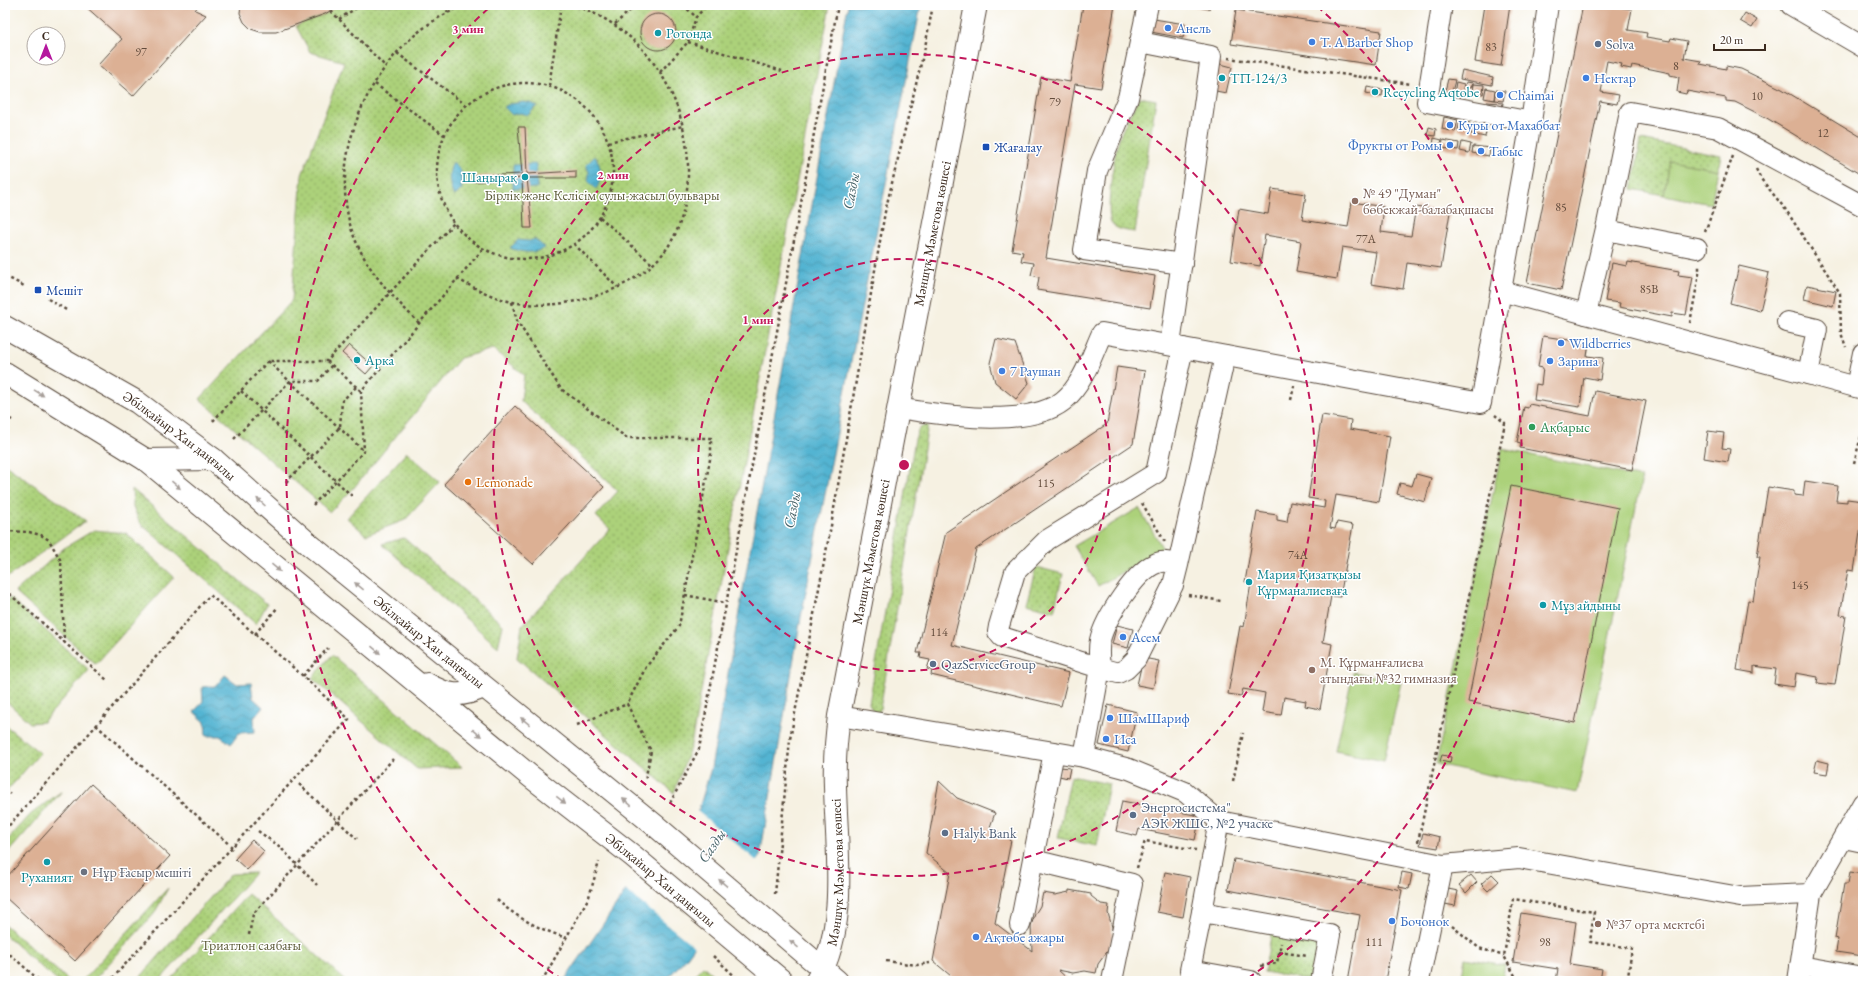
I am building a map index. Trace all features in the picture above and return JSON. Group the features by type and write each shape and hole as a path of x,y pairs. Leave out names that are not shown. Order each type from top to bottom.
{"main road":[{"name":"Мәншүк Мәметова көшесі","path":"826,977 835,926 839,867 835,786 835,751 839,716 976,5"},
{"name":"Әбілқайыр Хан даңғылы","path":"5,327 137,402 213,459 310,545 657,827 753,908 826,977"},
{"name":"Әбілқайыр Хан даңғылы","path":"5,373 146,460 530,776 633,856 782,981"},
{"path":"146,460 213,459"},
{"path":"398,668 445,692 469,694 483,687"}],"street":[{"path":"1148,5 1128,98 1097,171 1084,250 1182,264"},
{"path":"1441,5 1427,102 1531,122"},
{"path":"898,408 962,418 1001,417 1032,414 1063,402 1075,387 1085,370 1102,333 1481,404 1531,122 1548,5"},
{"path":"1791,5 1863,47"},
{"path":"1140,42 1212,56 1182,264 1176,346 1156,473 1048,540 1017,570 999,626 998,632 1002,637 1118,673 1131,665 1170,591 1178,565 1225,356"},
{"path":"1586,314 1606,230 1630,112 1718,128 1863,206"},
{"path":"1606,230 1697,248"},
{"path":"1501,291 1860,388 1862,359"},
{"path":"1787,322 1817,328 1808,374"},
{"path":"1084,757 1100,668 1100,640 1115,606 1143,573 1157,563 1167,562 1178,565"},
{"path":"839,716 1084,757 1129,769 1185,792 1219,821 1415,860 1443,865 1518,858 1740,897 1811,894"},
{"path":"1020,925 1054,752"},
{"path":"1856,978 1799,973 1811,894 1863,803"},
{"path":"1219,821 1190,970 1254,974"},
{"path":"1844,838 1863,842"},
{"path":"1033,860 1132,884 1112,981"},
{"path":"1419,981 1443,865"},
{"path":"1202,912 1330,935 1321,981"}],"path":[{"path":"339,20 361,5"},
{"path":"447,13 449,5"},
{"path":"419,322 389,294 367,265 358,247 352,230 345,192 351,137 362,106 375,84 397,54 416,33 447,13 466,5"},
{"path":"549,86 561,5"},
{"path":"457,279 481,292 512,302 530,305 567,303 603,294 652,264 671,242 678,227 684,206 688,170 687,149 678,106 660,72 650,58 615,24 587,9 572,5"},
{"path":"587,9 588,5"},
{"path":"615,24 636,5"},
{"path":"683,5 696,17"},
{"path":"660,72 688,42 696,17 707,5"},
{"path":"670,803 699,749 838,5"},
{"path":"775,894 790,739 831,526 885,212 925,47 933,5"},
{"path":"331,11 386,68"},
{"path":"688,42 782,71"},
{"path":"397,54 466,105"},
{"path":"1212,56 1430,87"},
{"path":"524,83 549,86 564,92 583,105 601,126 608,142 612,157 613,172 607,203 593,227 574,244 560,252 545,257 529,259 513,258 483,249 462,233 442,203 437,180 437,157 444,135 450,124 466,105 487,91 511,84 524,83"},
{"path":"375,84 444,135"},
{"path":"608,142 683,126"},
{"path":"1687,341 1699,274 1697,248 1715,207 1722,182 1739,139"},
{"path":"1754,166 1761,179 1786,210 1840,292 1841,333 1849,356 1862,359"},
{"path":"600,217 652,264"},
{"path":"327,361 454,223"},
{"path":"574,244 617,286"},
{"path":"313,505 364,451 361,391 483,249"},
{"path":"5,276 26,287"},
{"path":"48,299 68,310"},
{"path":"512,302 517,321 561,389 627,438 712,438 711,454 679,626 646,667 627,704 577,725"},
{"path":"213,421 268,361 327,361 361,391"},
{"path":"268,361 364,451"},
{"path":"234,439 290,381 318,381 332,365"},
{"path":"1291,400 1295,379"},
{"path":"286,482 340,427 342,401 356,387"},
{"path":"241,391 353,497"},
{"path":"1415,860 1505,423 1481,404"},
{"path":"5,416 12,420"},
{"path":"1854,463 1863,429"},
{"path":"1132,487 1178,565"},
{"path":"5,531 29,532 41,535 49,540 55,550 60,561 64,642"},
{"path":"5,590 107,680"},
{"path":"1170,591 1221,601"},
{"path":"5,830 210,595 303,676 349,719 110,981"},
{"path":"685,595 726,603"},
{"path":"255,634 278,607"},
{"path":"303,676 328,648"},
{"path":"627,704 651,751 645,781"},
{"path":"96,725 232,847"},
{"path":"1233,781 1243,733"},
{"path":"249,935 253,914 393,759"},
{"path":"299,784 357,839"},
{"path":"5,789 10,794"},
{"path":"258,831 279,846 317,885"},
{"path":"1132,884 1145,841 1213,854"},
{"path":"542,981 589,897 599,862"},
{"path":"1518,981 1504,956 1513,899 1594,912 1590,942 1632,948 1628,977 1654,981"},
{"path":"498,900 513,914 532,926 566,938"},
{"path":"1452,926 1479,948 1504,956"},
{"path":"1254,974 1277,963 1284,927"},
{"path":"5,950 40,981"},
{"path":"1279,952 1326,958"},
{"path":"713,956 740,981"},
{"path":"886,961 917,965 930,963"}],"green space":[{"name":"Бірлік және Келісім сулы-жасыл бульвары","path":"340,5 830,5 691,745 674,793 517,658 522,626 610,529 596,516 618,491 521,401 524,375 493,349 460,358 352,490 330,512 200,399 292,300 302,175 344,62 310,52 296,26 325,14"},
{"path":"1139,97 1156,100 1135,232 1122,230 1114,226 1110,218 1109,208 1111,181 1118,143 1124,126"},
{"path":"1641,140 1721,155 1718,170 1670,161 1664,195 1632,189"},
{"path":"1670,161 1718,170 1711,204 1664,195"},
{"path":"928,425 879,715 873,711 869,703 915,439 919,428"},
{"path":"1502,449 1642,478 1577,793 1436,764"},
{"path":"407,452 440,482 405,520 366,535 347,518"},
{"path":"5,465 86,521 5,579"},
{"path":"132,489 267,604 256,624 140,523 133,507"},
{"path":"1139,508 1163,549 1098,586 1074,546"},
{"path":"94,530 126,533 174,577 96,664 15,592 64,548"},
{"path":"404,538 503,625 498,647 382,544"},
{"path":"1036,567 1063,574 1054,611 1026,604"},
{"path":"10,598 89,670 43,722 30,723 5,700 5,604"},
{"path":"332,655 462,767 417,769 312,678"},
{"path":"1353,672 1401,682 1384,761 1336,751"},
{"path":"5,725 40,753 5,793"},
{"path":"1071,776 1109,784 1097,846 1058,838"},
{"path":"62,791 5,856 5,843 31,814"},
{"path":"255,873 159,981 137,981 231,874"},
{"path":"168,888 154,914 93,981 82,981"},
{"name":"Триатлон саябағы","path":"248,894 346,981 170,981"},
{"path":"5,925 69,981 57,981 5,935"},
{"path":"1272,931 1321,939 1314,981 1264,972"},
{"path":"1465,958 1505,965 1502,981 1461,981"},
{"path":"703,966 720,981 688,981"}],"water":[{"name":"Сазды","path":"848,5 921,5 801,617 760,856 687,957 665,981 564,981 633,879 699,809 711,768"},
{"path":"523,102 531,103 537,106 528,115 520,113 512,115 504,107 509,104"},
{"path":"595,156 601,173 600,181 596,189 588,181 589,172 586,165"},
{"path":"453,162 461,171 462,189 454,197 449,180"},
{"path":"536,164 537,188 513,189 513,165"},
{"path":"535,239 545,248 528,252 510,248 518,240 529,241"},
{"path":"225,675 237,684 251,683 253,698 263,707 254,718 255,732 239,733 231,744 220,736 206,736 205,722 194,712 203,701 202,687 216,686"}],"pier":[{"path":"696,810 758,862 696,948 624,889 631,877"}],"building":[{"path":"84,5 199,5 195,10 206,15 133,96 98,65 122,39"},
{"path":"241,5 340,5 325,14 276,32 260,32 251,29 244,22 240,13"},
{"path":"1083,5 1115,5 1101,88 1075,84 1046,258 1155,276 1150,308 1037,290 1039,277 1031,275 1034,263 1021,261 1023,252 1012,250 1041,77 1070,82"},
{"path":"1186,5 1210,5 1209,9"},
{"path":"1484,5 1510,5 1501,66 1475,62"},
{"path":"1583,5 1617,5 1617,7 1632,9 1628,30 1647,33 1646,37 1670,41 1671,38 1687,41 1684,58 1701,61 1700,64 1726,69 1726,66 1741,69 1782,89 1863,138 1863,176 1765,117 1735,102 1726,101 1726,98 1687,91 1686,94 1677,92 1679,77 1670,75 1670,73 1632,65 1631,69 1621,67 1622,64 1607,61 1601,92 1619,95 1617,104 1600,101 1561,290 1527,283"},
{"path":"1236,10 1381,31 1376,65 1231,44"},
{"path":"1745,13 1757,20 1752,28 1740,21"},
{"name":"Ротонда","path":"658,14 668,17 673,22 676,32 673,42 668,47 658,50 648,47 643,42 640,32 643,22 648,17"},
{"name":"Анель","path":"1154,19 1185,24 1183,38 1151,32"},
{"name":"ТП-124/3","path":"1217,63 1232,67 1226,93 1211,90"},
{"path":"1462,70 1493,77 1492,85 1460,79"},
{"path":"1448,79 1455,80 1452,92 1445,91"},
{"path":"1456,82 1464,84 1461,96 1454,94"},
{"path":"1466,82 1473,83 1471,88 1465,87"},
{"path":"1473,84 1484,85 1483,94 1472,92"},
{"name":"Recycling Aqtobe","path":"1367,87 1383,90 1382,96 1366,93"},
{"path":"1486,88 1495,90 1494,100 1484,98"},
{"name":"Chaimai","path":"1496,90 1505,91 1503,101 1494,100"},
{"path":"1487,102 1503,103 1501,113 1486,110"},
{"name":"Куры от Махаббат","path":"1444,117 1458,120 1455,132 1442,129"},
{"path":"1460,121 1470,123 1468,132 1458,130"},
{"path":"1473,124 1487,127 1485,137 1471,134"},
{"name":"Шаңырақ","path":"518,127 525,127 527,174 576,171 576,178 527,178 532,228 524,228 522,178 474,182 474,176 522,174"},
{"path":"1429,127 1436,129 1435,136 1427,135"},
{"path":"1434,138 1442,140 1440,147 1433,146"},
{"name":"Фрукты от Ромы","path":"1443,140 1459,143 1458,150 1442,148"},
{"path":"1462,142 1471,144 1469,153 1460,151"},
{"name":"Табыс","path":"1473,146 1490,148 1489,156 1472,153"},
{"path":"1272,189 1306,194 1302,220 1348,227 1352,202 1384,207 1381,232 1411,236 1416,207 1450,212 1441,268 1407,263 1403,289 1371,284 1376,252 1342,247 1337,279 1296,272 1301,241 1265,235 1260,266 1231,261 1239,209 1268,214"},
{"path":"1628,262 1679,271 1678,275 1693,277 1686,315 1672,313 1672,317 1619,307 1620,303 1605,301 1612,263 1627,266"},
{"path":"1739,266 1769,273 1760,311 1730,303"},
{"path":"1807,285 1836,291 1833,306 1804,299"},
{"path":"1543,336 1589,343 1587,356 1603,358 1600,380 1584,377 1580,407 1534,400 1536,384 1541,385 1543,368 1538,367"},
{"path":"996,339 1015,343 1029,383 1016,399 995,382 990,363"},
{"name":"Арка","path":"349,345 373,366 366,374 342,353"},
{"path":"1117,367 1145,371 1133,444 976,549 952,645 1069,673 1061,706 931,675 932,670 927,669 930,660 920,658 921,653 917,653 946,532 1107,424"},
{"path":"1595,391 1646,401 1632,470 1520,448 1521,443 1517,442 1524,407 1528,408 1529,404 1590,416"},
{"path":"515,406 604,487 533,564 444,484"},
{"path":"1322,415 1351,420 1350,429 1390,436 1379,502 1336,495 1330,528 1335,529 1337,522 1353,525 1340,597 1331,596 1323,642 1332,644 1320,709 1305,706 1306,701 1284,697 1281,715 1262,712 1265,693 1243,689 1241,696 1228,694 1240,626 1244,627 1251,583 1245,582 1257,512 1277,515 1277,520 1287,522 1290,502 1324,508 1325,501 1308,498"},
{"path":"1708,431 1724,433 1722,448 1730,449 1728,462 1704,458"},
{"path":"1416,474 1431,478 1425,502 1397,494 1400,483 1412,486"},
{"path":"1805,481 1838,486 1836,501 1847,502 1847,499 1863,501 1863,513 1854,571 1848,570 1840,615 1846,616 1835,685 1817,683 1818,677 1796,673 1794,687 1774,684 1776,669 1754,666 1754,673 1737,670 1748,600 1753,601 1760,557 1757,557 1768,487 1794,491 1794,495 1803,496"},
{"name":"Мұз айдыны","path":"1511,486 1618,508 1575,723 1468,702"},
{"name":"Асем","path":"1117,625 1133,629 1128,648 1112,644"},
{"path":"1143,658 1159,661 1153,688 1137,685"},
{"path":"1108,705 1137,712 1128,752 1099,745"},
{"path":"1442,755 1451,757 1450,763 1440,761"},
{"path":"1817,760 1829,763 1827,774 1814,772"},
{"path":"1060,767 1070,768 1068,778 1059,776"},
{"path":"939,781 957,798 995,813 990,827 1011,840 995,923 1032,951 1031,926 1035,914 1040,906 1043,893 1055,895 1069,892 1069,890 1091,894 1091,896 1101,904 1109,905 1108,913 1112,927 1112,938 1109,949 1098,964 1096,973 1085,971 1073,973 1058,970 1070,981 957,981 933,961 950,873 926,853"},
{"name":"Нұр Ғасыр мешіті","path":"91,784 170,856 75,961 5,897 5,879"},
{"path":"1122,801 1200,816 1195,840 1139,829 1137,836 1116,831"},
{"path":"1423,833 1440,837 1438,848 1420,845"},
{"path":"252,840 264,851 247,870 235,859"},
{"path":"1234,859 1402,890 1385,981 1348,981 1360,915 1228,890"},
{"path":"1165,872 1190,877 1183,917 1157,912"},
{"path":"1402,872 1412,874 1409,889 1399,887"},
{"path":"1850,872 1863,874 1863,956 1836,952 1838,939 1835,938 1844,884 1848,884"},
{"path":"1492,874 1499,881 1488,891 1481,884"},
{"path":"1471,875 1477,882 1466,893 1459,885"},
{"path":"1448,889 1458,891 1455,906 1445,904"},
{"path":"1521,913 1576,922 1570,964 1602,969 1600,981 1556,981 1558,969 1513,962"}],"place":[{"name":"Анель","path":"1168,28"},
{"name":"Ротонда","path":"658,33"},
{"name":"T. A Barber Shop","path":"1312,42"},
{"name":"Solva","path":"1598,44"},
{"name":"ТП-124/3","path":"1222,78"},
{"name":"Нектар","path":"1586,78"},
{"name":"Recycling Aqtobe","path":"1375,92"},
{"name":"Chaimai","path":"1500,95"},
{"name":"Куры от Махаббат","path":"1450,125"},
{"name":"Фрукты от Ромы","path":"1450,145"},
{"name":"Жағалау","path":"986,147"},
{"name":"Табыс","path":"1481,151"},
{"name":"Шаңырақ","path":"525,177"},
{"name":"№ 49 \"Думан\" бөбекжай-балабақшасы","path":"1355,201"},
{"name":"Мешіт","path":"38,290"},
{"name":"Wildberries","path":"1561,343"},
{"name":"Арка","path":"357,360"},
{"name":"Зарина","path":"1550,361"},
{"name":"7 Раушан","path":"1002,371"},
{"name":"Ақбарыс","path":"1532,427"},
{"name":"Lemonade","path":"468,482"},
{"name":"Мария Қизатқызы Құрманалиеваға","path":"1249,582"},
{"name":"Мұз айдыны","path":"1543,605"},
{"name":"Асем","path":"1123,637"},
{"name":"QazServiceGroup","path":"933,664"},
{"name":"М. Құрманғалиева атындағы №32 гимназия","path":"1312,670"},
{"name":"ШамШариф","path":"1110,718"},
{"name":"Иса","path":"1106,739"},
{"name":"Энергосистема\" АЭК ЖШС, №2 учаске","path":"1133,815"},
{"name":"Halyk Bank","path":"945,833"},
{"name":"Руханият","path":"47,862"},
{"name":"Нұр Ғасыр мешіті","path":"84,872"},
{"name":"Бочонок","path":"1392,921"},
{"name":"№37 орта мектебі","path":"1598,924"},
{"name":"Ақтөбе ажары","path":"976,937"}]}
